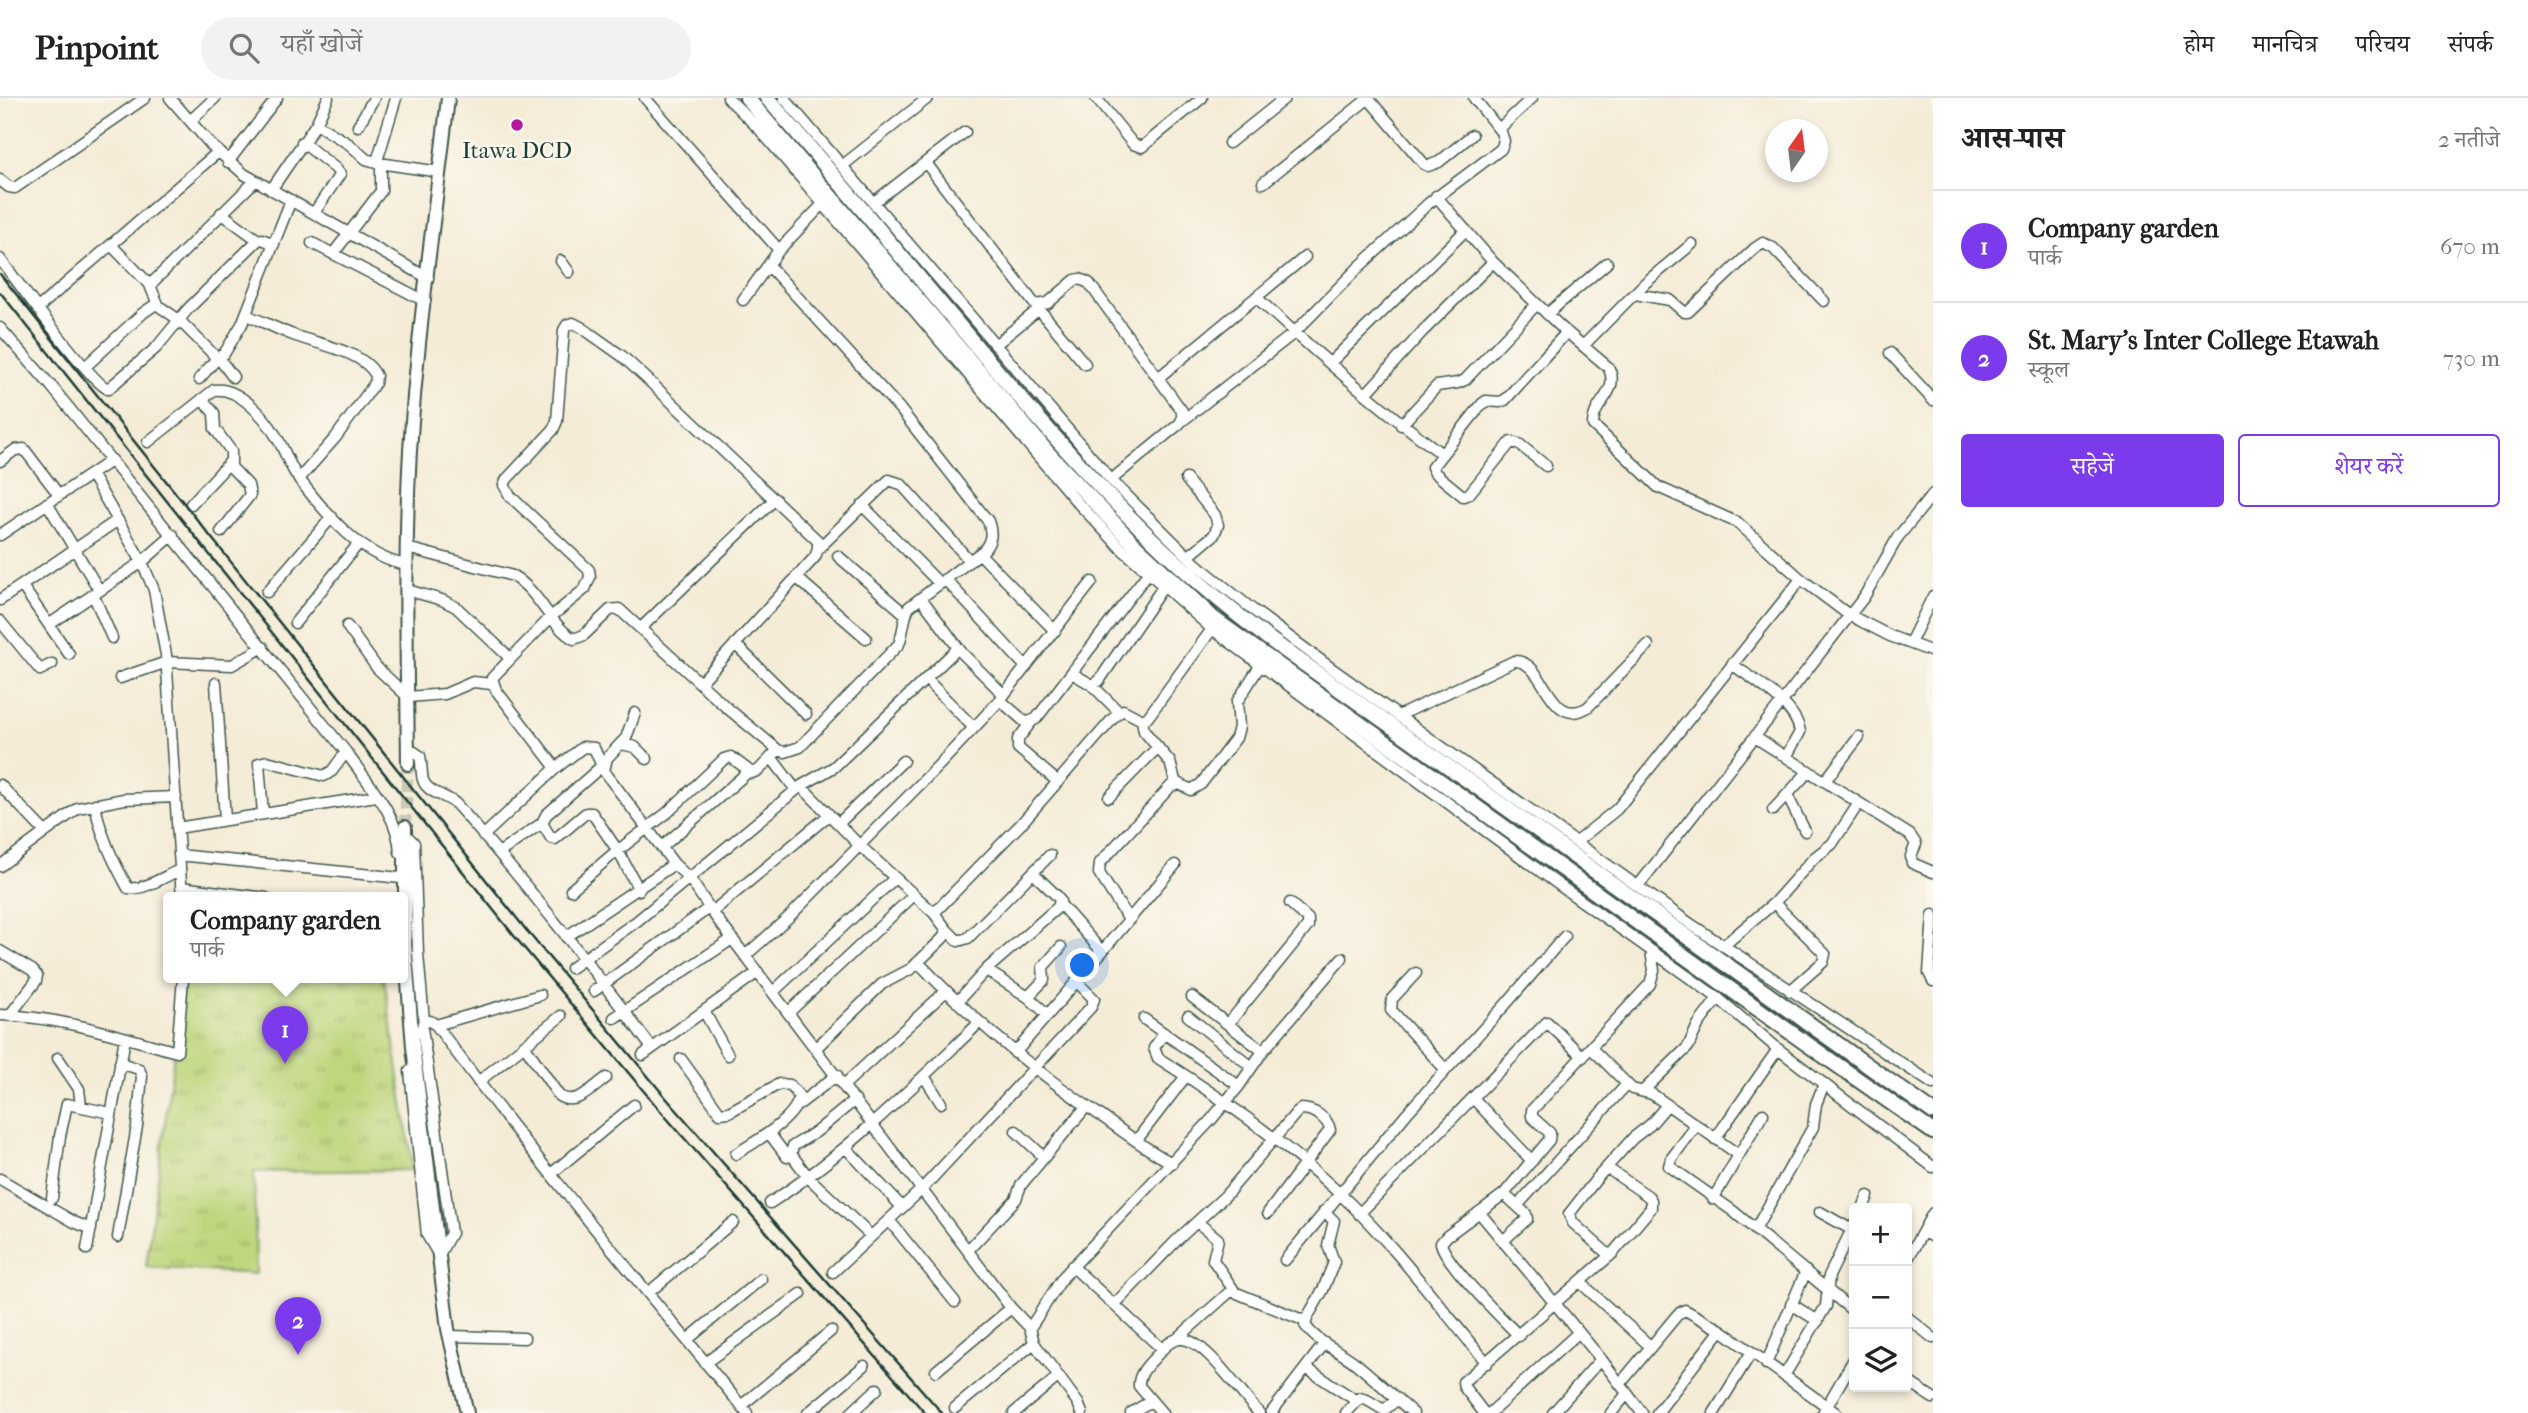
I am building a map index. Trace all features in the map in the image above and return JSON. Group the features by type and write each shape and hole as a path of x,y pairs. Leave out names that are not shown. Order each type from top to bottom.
{"highway":[{"path":"737,98 765,118"},
{"path":"747,98 1078,487 1214,618 1933,1132"},
{"path":"767,98 1067,451 1154,542 1201,586 1234,614 1933,1112"}],"main road":[{"path":"408,764 407,548 413,408 448,98"},
{"path":"405,830 406,892"},
{"path":"407,983 449,1336 467,1413"}],"street":[{"path":"0,180 15,188 145,98"},
{"path":"170,98 228,162 255,181 428,278"},
{"path":"191,120 215,98"},
{"path":"228,162 277,98"},
{"path":"271,190 316,124 328,98"},
{"path":"358,126 374,98"},
{"path":"333,254 381,191 379,158 396,98"},
{"path":"645,98 779,250"},
{"path":"728,98 761,131 1077,502 1163,587 1212,629 1718,998 1778,1049 1933,1167"},
{"path":"784,98 1111,480 1189,556 1253,610 1398,716 1723,946 1933,1084"},
{"path":"842,166 928,98"},
{"path":"1096,98 1133,144 1142,147 1202,98"},
{"path":"1229,143 1285,98"},
{"path":"1263,183 1369,98 1428,166 1439,162 1472,135"},
{"path":"1111,480 1294,333 1359,267 1436,197 1501,149 1504,141 1499,129 1474,98"},
{"path":"1499,129 1532,98"},
{"path":"316,124 349,144 366,159 440,172"},
{"path":"873,204 965,132"},
{"path":"302,142 340,174 312,212"},
{"path":"38,308 218,152"},
{"path":"926,163 1085,364"},
{"path":"151,286 255,181"},
{"path":"1436,197 1493,262 1608,367 1612,379 1609,392 1592,419 1593,425 1658,487 1738,523 1801,579 1849,615 1933,652"},
{"path":"199,379 215,358 224,354 233,342 291,201"},
{"path":"743,300 779,250 823,204"},
{"path":"221,213 258,240 274,244"},
{"path":"1330,363 1466,230"},
{"path":"0,259 103,388 112,388 156,348 179,320 258,240"},
{"path":"312,243 425,301"},
{"path":"1635,294 1670,300 1684,312 1688,312 1754,248 1763,243 1773,248 1824,301"},
{"path":"1583,346 1652,277 1692,244"},
{"path":"111,245 151,286 158,304 179,320 221,361 233,377"},
{"path":"1158,377 1305,257"},
{"path":"561,261 569,272"},
{"path":"1366,394 1423,331 1493,262"},
{"path":"1547,314 1607,263"},
{"path":"571,890 649,829 727,757 752,773 759,771 774,753 800,747 899,644 909,607 979,554 990,542 992,532 988,521 900,409 768,265"},
{"path":"995,345 1036,305 1048,303 1075,280 1085,280 1182,411 1182,421"},
{"path":"1256,297 1401,425 1442,454"},
{"path":"85,367 151,305 158,304"},
{"path":"1401,425 1437,386 1465,380 1537,304"},
{"path":"246,315 364,361 376,376 375,383 347,424 299,479"},
{"path":"556,768 514,716 492,684 492,678 552,617 585,589 590,577 589,570 510,496 504,485 553,430 557,421 564,330 573,324 622,356 818,541 815,557 700,683"},
{"path":"0,328 112,460 346,752 389,814 397,831 401,892"},
{"path":"1546,466 1519,443 1511,442 1469,494 1463,496 1432,470 1434,463 1482,404 1486,401 1505,400 1567,332"},
{"path":"1890,353 1933,400"},
{"path":"148,442 214,390 219,389 238,396 262,416 299,479 332,517 377,556 407,565"},
{"path":"202,399 214,413 215,429 231,451 232,469 247,485 250,495 220,532"},
{"path":"0,461 22,448 59,495"},
{"path":"0,535 112,460"},
{"path":"191,504 230,461"},
{"path":"91,474 142,562 153,590 167,662 182,892"},
{"path":"1185,479 1215,515 1218,525 1214,535 1189,556"},
{"path":"818,549 885,483 895,481 970,561"},
{"path":"1638,886 1869,590 1906,526 1933,494"},
{"path":"641,628 775,499"},
{"path":"47,503 96,592 112,639"},
{"path":"862,505 943,581 1026,667"},
{"path":"267,592 332,517"},
{"path":"0,600 118,520"},
{"path":"50,624 142,562 173,535"},
{"path":"296,623 359,543"},
{"path":"407,548 513,576 525,583 569,637 574,639 584,635 614,608 624,613 774,753 798,788 934,914 958,940 968,938 1050,855"},
{"path":"979,554 1055,631"},
{"path":"838,556 905,614"},
{"path":"1058,782 1018,748 1018,739 1148,573"},
{"path":"796,577 866,638"},
{"path":"1576,842 1617,809 1801,579"},
{"path":"746,956 789,917 1002,698 1092,582"},
{"path":"22,586 69,654"},
{"path":"1092,685 1099,681 1163,587"},
{"path":"407,590 456,607 510,658"},
{"path":"1910,643 1933,596"},
{"path":"921,598 958,648 1002,698 1024,720 1032,721"},
{"path":"0,621 40,670 52,664"},
{"path":"347,626 377,668 408,697 446,694 473,682 492,684"},
{"path":"1142,720 1148,717 1212,629"},
{"path":"735,645 806,714"},
{"path":"1398,716 1520,660 1528,666 1560,707 1575,713 1588,707 1648,645"},
{"path":"120,678 167,662 232,665 262,647"},
{"path":"571,968 690,879 798,788 834,767 958,648"},
{"path":"1175,784 1191,790 1197,789 1236,738 1239,727 1237,702 1261,664"},
{"path":"1732,664 1783,703 1795,717 1800,728 1798,737 1786,757"},
{"path":"1072,673 1092,685 1119,712"},
{"path":"926,679 974,728"},
{"path":"216,683 225,820"},
{"path":"934,914 1020,825 1119,712 1126,711 1142,720"},
{"path":"499,853 542,822 546,815 603,765 626,738 635,713"},
{"path":"1142,720 1144,732 1170,762 1175,784"},
{"path":"1825,781 1859,737"},
{"path":"1756,738 1914,838 1916,845 1911,856 1912,863 1933,872"},
{"path":"621,744 635,747 647,759"},
{"path":"484,836 556,768 583,747 594,748 604,771 674,864 690,879 788,1013 1030,1328 1034,1343 1082,1409 1082,1413"},
{"path":"1109,797 1157,747"},
{"path":"408,748 420,756 424,783 428,789 450,799 499,853 603,982 652,1048"},
{"path":"263,814 259,763 267,761 324,776 332,771 346,752"},
{"path":"838,824 903,761"},
{"path":"1773,810 1809,771"},
{"path":"662,847 748,772"},
{"path":"1129,920 1099,873 1100,863 1175,784"},
{"path":"0,785 45,832"},
{"path":"1787,795 1805,831"},
{"path":"177,828 376,796"},
{"path":"0,866 78,808 124,799 176,797"},
{"path":"1723,946 1774,903 1814,858 1836,840 1859,803"},
{"path":"95,804 98,820 114,862 128,888 132,890 180,870"},
{"path":"542,822 551,838 555,839 586,813 592,813 618,851 639,890"},
{"path":"594,991 603,982 711,910 829,815"},
{"path":"405,830 414,843 418,954 424,1021 422,1028 451,1233 439,1255"},
{"path":"179,855 401,878"},
{"path":"566,937 674,864"},
{"path":"1015,1053 1175,865"},
{"path":"1032,873 1058,897 1060,904 1098,947 1100,954"},
{"path":"773,992 894,879"},
{"path":"788,1013 913,896"},
{"path":"1228,1024 1308,926 1308,919 1290,903"},
{"path":"1774,903 1825,954 1823,962 1790,991"},
{"path":"957,1002 986,970 1022,942 1060,904"},
{"path":"1933,915 1929,973 1933,981"},
{"path":"816,1048 882,984 904,974 918,962 943,938 947,930"},
{"path":"1284,1259 1564,936"},
{"path":"614,1018 732,939"},
{"path":"1028,997 1044,980 1043,967 1060,947"},
{"path":"0,951 37,975 36,981 5,1015"},
{"path":"1519,1336 1455,1266 1441,1243 1504,1194 1550,1136 1532,1117 1532,1110 1650,984 1654,970 1651,951"},
{"path":"1030,1328 1046,1300 1072,1266 1172,1163 1239,1086 1263,1051 1342,958"},
{"path":"918,962 979,1023 1015,1053 1086,1107 1172,1163"},
{"path":"986,970 1028,997 1048,1015"},
{"path":"643,1055 758,972"},
{"path":"1416,973 1392,999 1391,1010 1446,1070"},
{"path":"832,1272 922,1189 1060,1043 1094,1003 1077,982"},
{"path":"5,1015 44,1018 177,1052 183,983"},
{"path":"402,983 427,1235 439,1255"},
{"path":"844,1085 946,991"},
{"path":"436,1025 540,995"},
{"path":"1192,997 1263,1051"},
{"path":"1643,1091 1688,1047 1702,1019 1718,998"},
{"path":"704,1011 728,1055"},
{"path":"478,1082 561,1016"},
{"path":"1188,1016 1252,1067"},
{"path":"1144,1019 1239,1086"},
{"path":"424,1021 436,1025 551,1174 744,1409 831,1331"},
{"path":"1359,1214 1547,1022 1583,1057"},
{"path":"770,1203 809,1178 846,1148 979,1023"},
{"path":"1164,1033 1154,1048 1154,1054 1226,1101 1339,1193 1395,1252 1487,1363"},
{"path":"87,1249 125,1038"},
{"path":"525,1046 563,1099 576,1099 606,1078"},
{"path":"1591,1048 1632,1089 1652,1094 1739,1156"},
{"path":"1714,1139 1778,1049"},
{"path":"58,1058 79,1089 81,1106"},
{"path":"681,1059 720,1113 729,1112 784,1083 790,1085 799,1096 798,1105"},
{"path":"118,1237 137,1126 142,1076 139,1069 120,1063"},
{"path":"736,1154 769,1133 798,1105 837,1076"},
{"path":"924,1076 941,1103"},
{"path":"1136,1141 1186,1076"},
{"path":"1517,1206 1627,1084"},
{"path":"1755,1230 1813,1127 1816,1104 1824,1084"},
{"path":"1473,1098 1532,1161"},
{"path":"855,1100 816,1132 793,1146 791,1154 809,1178 871,1236"},
{"path":"52,1198 65,1106 68,1104 111,1112"},
{"path":"551,1174 634,1105"},
{"path":"1610,1256 1573,1223 1569,1214 1633,1138 1650,1125 1667,1105"},
{"path":"969,1250 1016,1199 1021,1185 1086,1107"},
{"path":"1114,1305 1225,1196 1301,1109 1312,1111 1327,1121 1330,1130 1268,1213"},
{"path":"1713,1199 1763,1114"},
{"path":"1696,1126 1669,1166 1733,1211 1849,1308"},
{"path":"1016,1131 1044,1157"},
{"path":"769,1133 787,1157"},
{"path":"846,1148 902,1207"},
{"path":"1484,1413 1463,1385 1467,1379 1610,1256 1652,1204 1648,1196 1607,1168"},
{"path":"0,1179 91,1229"},
{"path":"1504,1194 1526,1214 1527,1219 1504,1240"},
{"path":"1865,1203 1868,1196"},
{"path":"1324,1211 1334,1220 1328,1245 1334,1262 1324,1290 1305,1321 1307,1329 1324,1344 1351,1360 1413,1413"},
{"path":"1479,1212 1601,1359 1642,1413"},
{"path":"1820,1212 1849,1227"},
{"path":"1912,1251 1933,1213"},
{"path":"889,1220 955,1302"},
{"path":"648,1293 733,1222"},
{"path":"1161,1413 1139,1382 1140,1376 1162,1349 1232,1291 1232,1285 1213,1260 1218,1239 1197,1222"},
{"path":"1923,1232 1933,1237"},
{"path":"1784,1377 1826,1306 1832,1268 1849,1236"},
{"path":"1072,1266 1162,1349"},
{"path":"1766,1364 1806,1271"},
{"path":"687,1340 761,1279"},
{"path":"1580,1282 1651,1347"},
{"path":"1232,1291 1305,1321"},
{"path":"705,1363 801,1294"},
{"path":"1791,1304 1818,1321"},
{"path":"936,1371 1012,1308"},
{"path":"1620,1384 1678,1314 1685,1310 1721,1330 1825,1409 1836,1413"},
{"path":"1912,1321 1933,1338"},
{"path":"1657,1413 1721,1330"},
{"path":"1490,1413 1579,1332"},
{"path":"449,1336 524,1338"},
{"path":"1177,1339 1183,1338 1191,1342 1213,1358 1259,1413"},
{"path":"955,1408 1034,1343"},
{"path":"1271,1413 1324,1344"},
{"path":"1714,1413 1751,1353"},
{"path":"1553,1413 1601,1359"},
{"path":"808,1413 864,1366"},
{"path":"1306,1368 1357,1401"},
{"path":"1825,1409 1849,1368"},
{"path":"1014,1413 1058,1377"},
{"path":"1912,1384 1933,1398"},
{"path":"851,1413 877,1389"},
{"path":"1611,1413 1627,1394"},
{"path":"1346,1413 1357,1401 1364,1398 1384,1410 1398,1399"},
{"path":"1131,1413 1151,1401"}],"green space":[{"path":"183,983 385,983 413,1170 254,1172 256,1274 146,1267"}],"tunnel":[{"path":"405,827 408,764"}],"railway":[{"path":"0,274 527,931 667,1099 942,1413"},
{"path":"0,292 515,937 657,1107 925,1413"}],"place":[{"name":"Itawa DCD","path":"517,125"},
{"name":"Company garden","path":"285,1064"},
{"name":"St. Mary's Inter College Etawah","path":"298,1355"}]}
